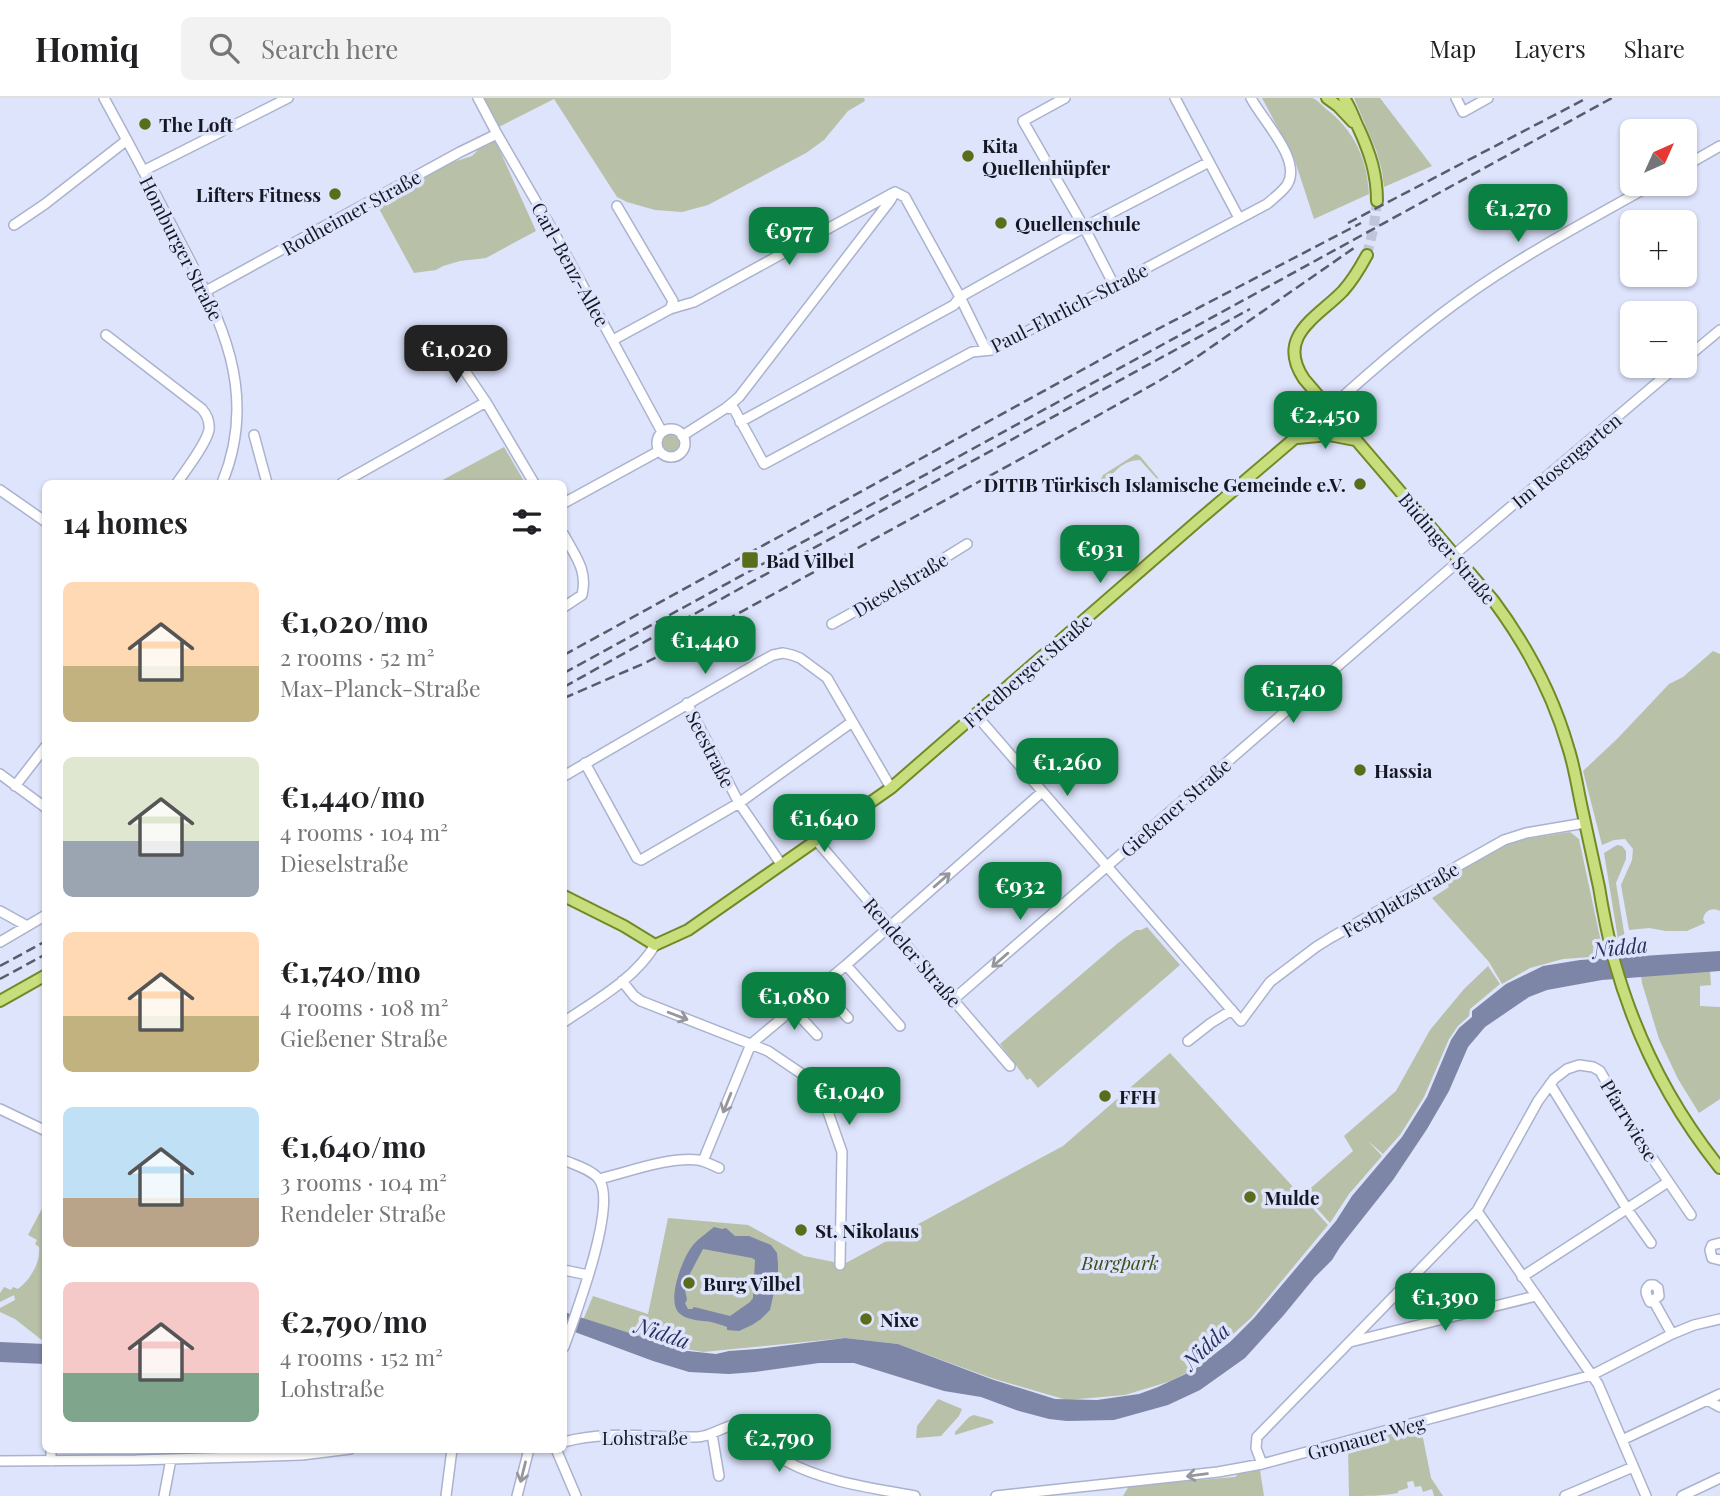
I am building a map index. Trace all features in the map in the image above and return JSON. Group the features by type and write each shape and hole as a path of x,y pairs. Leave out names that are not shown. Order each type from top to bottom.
{"main road":[{"path":"1327,98 1357,127"},
{"path":"1344,98 1373,164 1377,201"},
{"name":"Büdinger Straße","path":"1367,255 1344,290 1306,324 1299,334 1295,357 1298,369 1503,614 1526,652 1552,704 1572,761 1607,933 1626,998 1664,1084 1687,1123 1720,1168"},
{"name":"Friedberger Straße","path":"655,945 688,930 891,788 1329,409"},
{"path":"1297,438 1329,435 1355,440"},
{"path":"567,898 655,945"},
{"path":"0,1001 42,977"}],"street":[{"name":"Homburger Straße","path":"104,98 206,291 226,341 233,366 238,403 233,453 223,480"},
{"path":"143,171 288,98"},
{"name":"Carl-Benz-Allee","path":"478,98 662,432"},
{"path":"1065,98 1023,121 1114,285"},
{"path":"1175,98 1239,218"},
{"name":"Paul-Ehrlich-Straße","path":"726,408 734,409 764,464 972,352 994,349 1267,204 1288,183 1292,166 1278,138 1251,98"},
{"path":"1456,98 1463,112 1488,98"},
{"name":"Rodheimer Straße","path":"206,291 497,134"},
{"path":"14,225 127,140"},
{"path":"1698,159 1720,146"},
{"path":"740,422 954,305 960,297 1209,162"},
{"path":"613,340 672,305 694,302 895,192"},
{"path":"895,192 905,197 986,350"},
{"path":"682,436 739,397 895,192"},
{"name":"Friedberger Straße","path":"1329,409 1415,334 1472,292 1548,243 1632,196"},
{"path":"617,206 672,305"},
{"path":"1697,349 1720,330"},
{"path":"106,335 206,414 208,434 179,480"},
{"path":"452,352 486,402 532,480"},
{"name":"Im Rosengarten","path":"1457,557 1663,378"},
{"path":"347,480 486,402"},
{"path":"673,429 682,436 684,447 677,456 666,456 659,451 656,443 662,432 673,429"},
{"path":"254,435 266,480"},
{"path":"567,501 659,451"},
{"path":"0,490 42,519"},
{"path":"567,540 582,568 585,586 582,595 567,605"},
{"name":"Dieselstraße","path":"832,624 967,544"},
{"name":"Gießener Straße","path":"954,999 1457,557"},
{"path":"567,774 760,662 783,653 800,658 827,678 891,788"},
{"name":"Seestraße","path":"687,704 738,803 781,864"},
{"path":"976,715 1231,1010 1188,1041"},
{"path":"585,763 639,860 738,803 852,722"},
{"path":"15,786 42,751"},
{"path":"0,774 42,805"},
{"path":"704,1161 751,1044 846,965 1042,792"},
{"name":"Festplatzstraße","path":"1231,1010 1241,1021 1270,982 1316,947 1483,851 1520,834 1585,824"},
{"name":"Rendeler Straße","path":"816,840 1010,1066"},
{"path":"0,911 27,926"},
{"path":"0,942 42,917"},
{"name":"Friedberger Straße","path":"567,1020 622,981 648,957 655,945"},
{"path":"846,965 900,1026"},
{"path":"622,981 641,1001 773,1054 802,1074 820,1096 841,1148 840,1265"},
{"path":"820,987 848,1018"},
{"path":"793,1009 817,1035"},
{"name":"Pfarrwiese","path":"1262,1464 1256,1448 1257,1437 1477,1211 1522,1128 1550,1084 1570,1067 1587,1065 1600,1071 1633,1128 1691,1215"},
{"path":"1550,1084 1651,1243"},
{"path":"0,1109 42,1129"},
{"path":"599,1179 657,1164 689,1160 704,1161 719,1168"},
{"path":"567,1161 599,1179 602,1185 603,1211 588,1275 567,1336"},
{"name":"Pfarrwiese","path":"1522,1276 1668,1182"},
{"path":"1477,1211 1598,1384 1646,1496"},
{"path":"1719,1263 1712,1258 1710,1250 1714,1244 1720,1243"},
{"path":"567,1271 588,1275"},
{"path":"1348,1342 1536,1296"},
{"path":"1653,1300 1672,1334"},
{"name":"Gronauer Weg","path":"996,1496 1206,1474 1262,1464 1592,1375 1672,1334 1720,1319"},
{"path":"1622,1440 1720,1394"},
{"path":"1707,1400 1720,1407"},
{"name":"Lohstraße","path":"567,1441 609,1436 697,1437 733,1425 747,1424 787,1461 832,1479 915,1496"},
{"path":"712,1434 719,1476"},
{"path":"51,1453 51,1461"},
{"path":"0,1461 171,1459 192,1454 247,1453"},
{"path":"446,1496 451,1453"},
{"path":"517,1496 528,1453"},
{"path":"558,1453 576,1496"},
{"path":"164,1496 171,1459"},
{"path":"1565,1496 1633,1467"},
{"path":"1682,1496 1720,1478"},
{"path":"1709,1483 1720,1489"}],"green space":[{"path":"472,98 864,98 865,101 848,111 824,140 806,153 708,205 682,212 655,210 617,197 554,99 491,131"},
{"path":"1262,98 1312,98 1319,102 1344,126 1357,146 1365,168 1369,194 1314,219 1294,158"},
{"path":"1354,98 1380,98 1432,166 1384,187 1376,150"},
{"path":"491,141 496,142 536,231 486,258 460,261 436,270 414,273 377,205 450,163 472,156"},
{"path":"671,433 678,436 681,443 678,450 671,453 664,450 661,443 664,436"},
{"path":"504,447 523,480 443,480"},
{"path":"1136,454 1166,487 1140,460 1117,469 1104,490 1101,482 1103,475"},
{"path":"1713,651 1720,654 1720,911 1709,910 1703,919 1705,923 1687,931 1649,928 1629,930 1621,885 1632,860 1633,849 1625,839 1602,845 1583,771 1669,684 1683,677"},
{"path":"1570,832 1579,839 1604,956 1563,959 1530,968 1502,984 1489,962 1432,898 1449,887 1443,878 1507,842"},
{"path":"1617,845 1626,851 1626,859 1616,883 1625,938 1618,939 1604,853"},
{"path":"1147,927 1180,965 1038,1088 1030,1078 1027,1080 1000,1044 1118,943 1136,930"},
{"path":"1488,966 1500,984 1470,1009 1469,1016 1449,1039 1424,1097 1400,1135 1383,1154 1368,1141 1382,1156 1349,1194 1330,1223 1304,1194 1353,1151 1344,1136 1396,1091 1430,1030 1464,989"},
{"path":"1710,971 1711,985 1700,986 1700,1006 1720,1007 1720,1099 1699,1113 1678,1079 1659,1039 1641,976"},
{"name":"Burgpark","path":"1170,1053 1328,1225 1251,1318 1194,1369 1171,1381 1125,1395 1067,1400 991,1378 898,1344 845,1338 703,1352 670,1346 583,1320 593,1296 648,1314 668,1218 748,1225 804,1256 844,1264 1063,1146"},
{"path":"42,1209 42,1340 15,1319 0,1312 0,1308 15,1300 14,1295 0,1302 0,1293 4,1287 18,1289 27,1281 38,1259 39,1247 35,1244 37,1240 28,1235"},
{"path":"938,1399 962,1409 959,1416 941,1436 916,1438 917,1426"},
{"path":"974,1415 994,1423 955,1435 969,1417"},
{"path":"1421,1428 1431,1478 1443,1496 1434,1496 1432,1489 1423,1492 1421,1486 1415,1487 1413,1481 1407,1482 1408,1488 1398,1493 1349,1496 1348,1446"},
{"path":"1260,1470 1264,1496 1123,1496 1129,1486 1235,1477"}],"water":[{"path":"1720,951 1720,971 1602,980 1547,990 1529,997 1485,1027 1468,1047 1449,1091 1427,1129 1393,1180 1332,1260 1245,1358 1200,1390 1168,1405 1114,1420 1049,1419 981,1397 944,1391 854,1363 819,1363 729,1374 689,1372 567,1329 567,1313 688,1351 716,1354 845,1338 898,1344 991,1379 1055,1399 1097,1400 1139,1394 1194,1370 1230,1342 1254,1318 1402,1137 1427,1097 1451,1040 1459,1028 1472,1017 1472,1011 1506,984 1543,966 1580,960"},
{"path":"714,1227 726,1228 735,1236 749,1236 771,1245 777,1253 778,1274 770,1310 761,1319 739,1331 727,1330 727,1327 717,1323 686,1318 675,1307 677,1279 685,1259 693,1245","holes":["703,1249 755,1260 753,1298 750,1302 730,1316 694,1307 688,1309 684,1285"]},
{"path":"0,1342 42,1344 42,1364 0,1362"}],"tunnel":[{"path":"1367,255 1377,201"}],"railway":[{"path":"1348,223 1587,98"},
{"path":"567,671 1612,98"},
{"path":"567,653 1131,343 1361,223"},
{"path":"567,697 675,648 1159,381 1354,248"},
{"path":"567,685 1250,309"},
{"path":"0,966 42,943"},
{"path":"0,979 42,956"}],"place":[{"name":"The Loft","path":"145,124"},
{"name":"Kita Quellenhüpfer","path":"968,156"},
{"name":"Lifters Fitness","path":"335,194"},
{"name":"Quellenschule","path":"1001,223"},
{"name":"DITIB Türkisch Islamische Gemeinde e.V.","path":"1360,484"},
{"name":"Bad Vilbel","path":"750,560"},
{"name":"Hassia","path":"1360,770"},
{"name":"FFH","path":"1105,1096"},
{"name":"Mulde","path":"1250,1197"},
{"name":"St. Nikolaus","path":"801,1230"},
{"name":"Burg Vilbel","path":"689,1283"},
{"name":"Nixe","path":"866,1319"}],"water label":[{"name":"Nidda","path":"1620,946"},
{"name":"Nidda","path":"663,1332"},
{"name":"Nidda","path":"1205,1345"}]}
